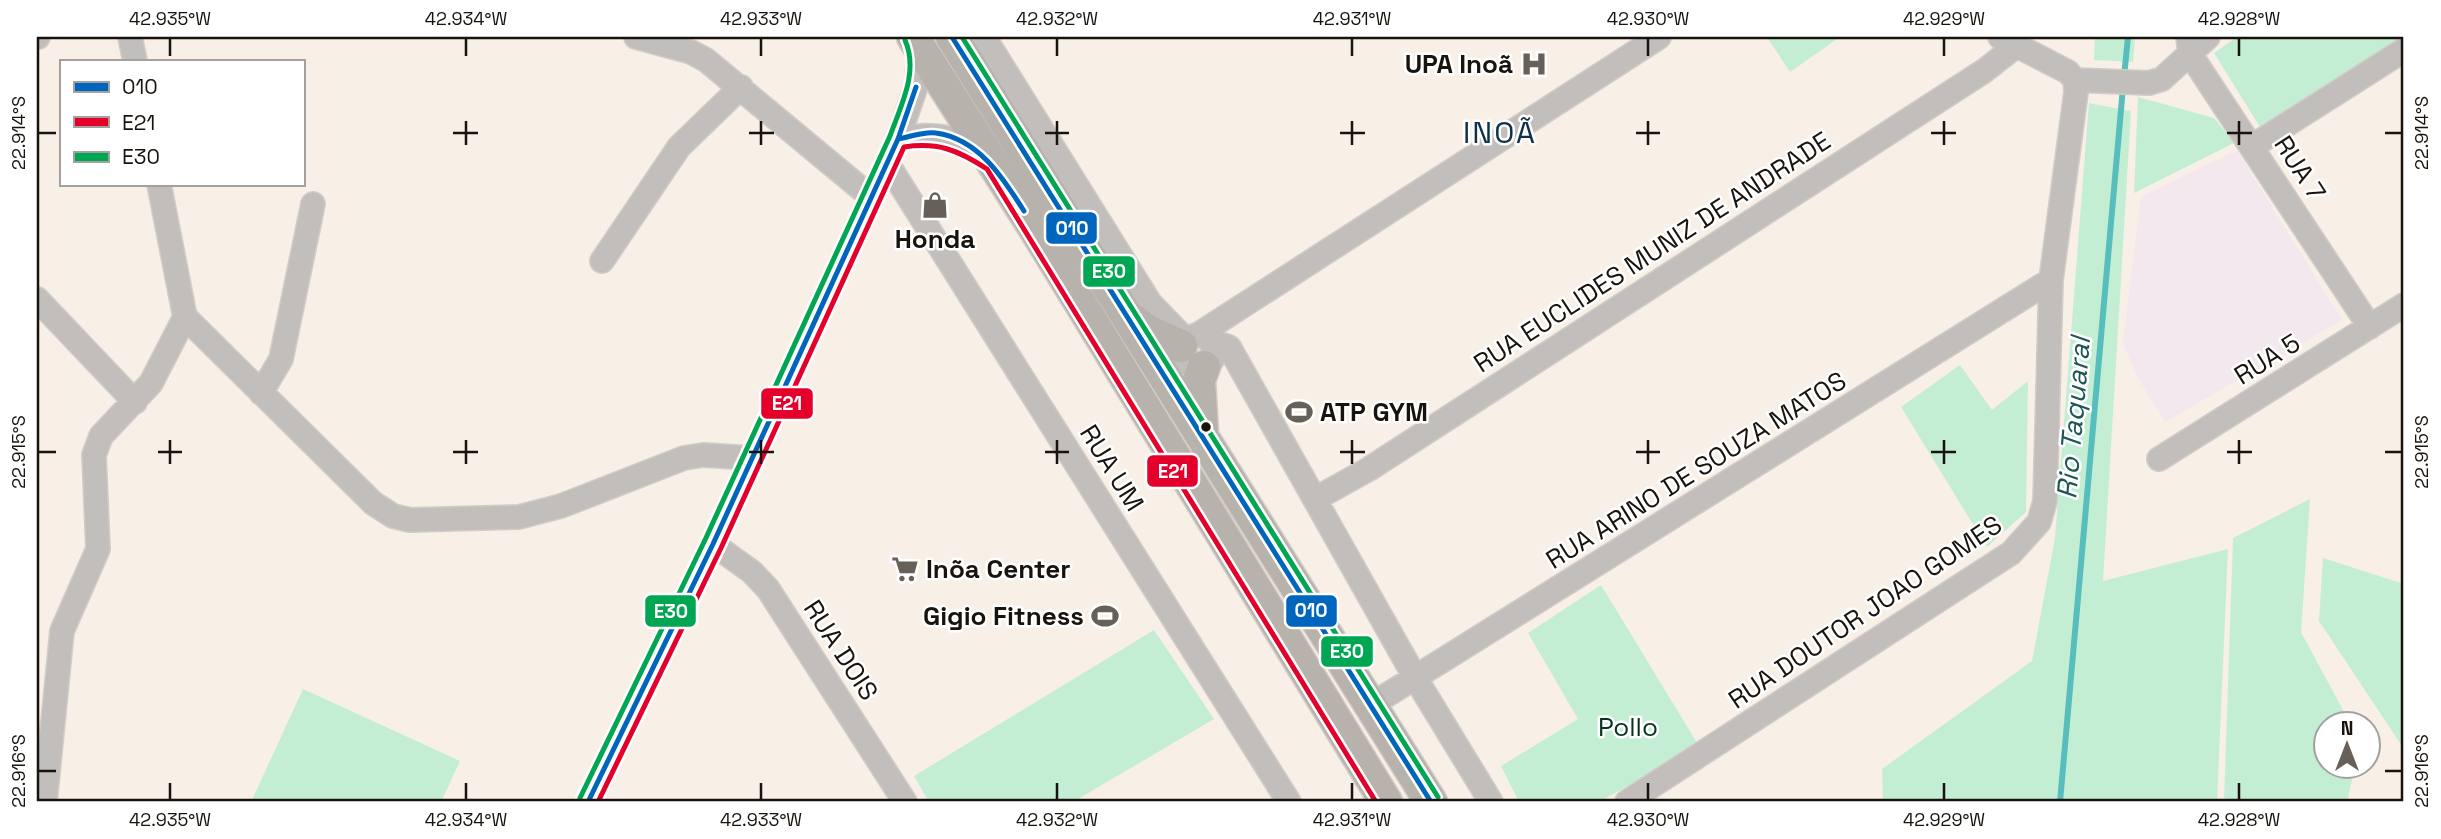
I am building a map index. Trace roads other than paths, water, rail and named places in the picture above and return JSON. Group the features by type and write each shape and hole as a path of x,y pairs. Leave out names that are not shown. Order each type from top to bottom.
{"highway":[{"path":"952,37 1431,802"},
{"path":"916,42 1386,802"},
{"path":"1126,314 1149,332 1198,348 1203,436"}],"street":[{"path":"130,37 135,60"},
{"path":"636,37 691,52 741,87 871,197"},
{"path":"984,37 1150,303 1198,348 1226,365 1246,382 1490,802"},
{"path":"1198,348 1234,323 1245,303 1659,37"},
{"path":"2008,42 2083,80 2149,83 2162,79 2189,45 2208,37"},
{"path":"588,802 713,544 898,139 917,83 916,42"},
{"name":"RUA EUCLIDES MUNIZ DE ANDRADE","path":"1315,499 1380,462 1984,71 2008,42"},
{"name":"RUA 7","path":"2189,45 2370,327"},
{"path":"2253,146 2404,50"},
{"name":"RUA DOUTOR JOAO GOMES","path":"1627,802 2011,553 2039,522 2045,501 2051,280 2076,92 2083,80"},
{"path":"602,261 679,147 741,87"},
{"path":"898,139 934,133 956,138 993,163"},
{"name":"RUA UM","path":"887,163 1289,802"},
{"path":"159,186 184,317 373,503 393,516 410,520 519,517 561,506 684,458 703,455 752,458"},
{"path":"261,393 281,359 313,204"},
{"name":"RUA ARINO DE SOUZA MATOS","path":"1371,705 2051,280"},
{"path":"37,299 135,401"},
{"name":"RUA 5","path":"2159,459 2404,305"},
{"path":"46,802 57,710 57,666 62,631 98,549 94,456 101,436 151,383 184,317"},
{"name":"RUA DOIS","path":"713,544 752,572 768,589 905,802"}],"waterway":[{"name":"Rio Taquaral","path":"2124,77 2128,37"},
{"name":"Rio Taquaral","path":"2060,802 2123,87"}],"place":[{"name":"UPA Inoã","path":"1534,64"},
{"name":"Honda","path":"935,205"},
{"name":"ATP GYM","path":"1299,412"},
{"name":"Inõa Center","path":"905,569"},
{"name":"Gigio Fitness","path":"1105,616"}],"district":[{"name":"INOÃ","path":"1500,133"}],"park label":[{"name":"Pollo","path":"1628,727"}]}
